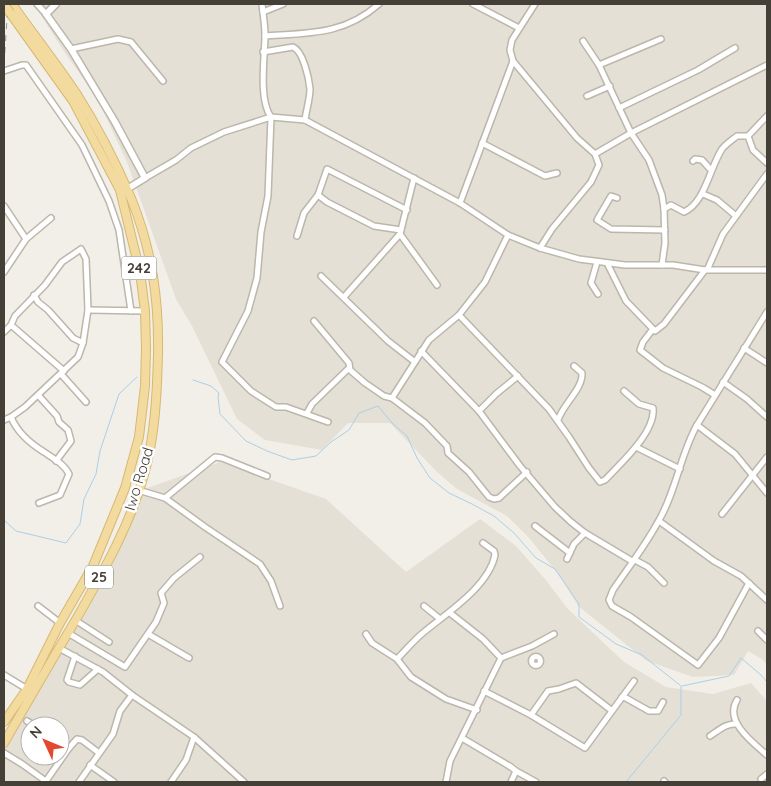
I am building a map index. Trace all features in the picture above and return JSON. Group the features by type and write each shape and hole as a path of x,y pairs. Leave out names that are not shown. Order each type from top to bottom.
{"main road":[{"path":"4,4 12,8 72,101 124,190"},
{"name":"Iwo Road","path":"4,722 27,689 60,623 93,566 125,488 140,437 145,386 145,311 140,272 124,190"},
{"name":"Iwo Road","path":"4,743 68,633 114,548 143,476 153,433 158,359 157,302 153,268 144,234 124,190"}],"street":[{"path":"37,4 71,49 116,122 145,178"},
{"path":"46,14 56,4"},
{"path":"262,4 265,36 263,52 264,91 268,112 272,117 268,196 261,232 257,278 248,312 222,362 251,390 276,407 286,407 307,413 328,422"},
{"path":"263,12 283,4"},
{"path":"265,36 308,33 339,28 366,15 379,4"},
{"path":"474,4 519,28"},
{"path":"534,4 511,44 510,50 513,61 577,138 595,154 599,165 591,182 552,229 540,248"},
{"path":"71,49 118,39 131,42 163,81"},
{"path":"599,65 661,39"},
{"path":"584,41 610,86 631,133 649,160 662,195 665,243 662,265"},
{"path":"263,52 293,47 300,52 310,90 305,120"},
{"path":"619,108 698,70 736,48"},
{"path":"460,203 513,61"},
{"path":"4,71 26,65 82,146 97,174 120,230 131,311"},
{"path":"595,154 631,133 767,65"},
{"path":"587,96 610,86"},
{"path":"664,209 671,205 686,212 702,194 711,170 724,147 737,136 748,136 767,116"},
{"path":"124,190 176,160 191,148 224,132 272,117 305,120 460,203 508,235 540,248 579,259 625,265 673,265 707,269 767,270"},
{"path":"748,136 753,150 767,163"},
{"path":"482,143 545,176 557,173"},
{"path":"693,161 695,159 702,160 711,170"},
{"path":"297,236 304,213 318,195 328,169 407,210"},
{"path":"607,263 626,301 656,331 664,324 707,269 723,234 767,174"},
{"path":"344,297 400,232 414,178"},
{"path":"702,194 717,200 736,216"},
{"path":"318,195 326,202 374,226 400,232 436,285"},
{"path":"617,198 611,196 597,220 611,229 664,230"},
{"path":"4,206 26,239"},
{"path":"4,272 26,239 50,218"},
{"path":"392,398 416,362 421,351 438,331 460,315 485,282 508,235"},
{"path":"4,332 11,325 15,316 46,285 62,262 80,249 86,259 88,310 83,343 78,357 38,396 11,417 4,420"},
{"path":"597,262 591,283 598,294"},
{"path":"321,276 388,341 416,362"},
{"path":"34,295 38,302 48,310 73,338 83,343"},
{"path":"88,310 145,311"},
{"path":"749,583 719,638 698,665 631,617 612,606 609,600 610,595 659,521 690,438 697,425 767,312"},
{"path":"460,315 558,420 588,468 600,482 605,480 636,447 650,426 654,415 653,408 648,405 639,404 624,391"},
{"path":"314,321 349,363 349,368 365,383 384,396 392,398 425,423 447,446 448,453 469,472 489,498 499,498 526,472"},
{"path":"11,325 62,373 86,402"},
{"path":"653,329 643,342 640,350 663,368 715,396"},
{"path":"744,348 767,363"},
{"path":"421,351 479,411 555,507 585,533 632,561 635,560 648,567 664,583"},
{"path":"558,420 561,410 582,378 582,373 574,366"},
{"path":"307,413 312,404 349,368"},
{"path":"479,411 518,376"},
{"path":"723,382 748,399 767,417"},
{"path":"38,396 68,430 71,442 56,461"},
{"path":"11,417 15,427 68,471 69,474 58,497 39,503"},
{"path":"697,425 735,454 767,493"},
{"path":"636,447 680,469"},
{"path":"165,498 215,457 267,476"},
{"path":"722,514 767,457"},
{"path":"138,490 165,498 205,528 260,564 271,581 280,606"},
{"path":"659,521 714,561 729,568 767,600"},
{"path":"536,526 570,553"},
{"path":"567,559 574,544 585,533"},
{"path":"397,659 422,634 450,613 486,578 495,555 483,543"},
{"path":"68,633 125,667 162,610 164,603 161,593 174,578 200,557"},
{"path":"38,606 60,623"},
{"path":"424,606 440,620"},
{"path":"450,613 483,639 502,658"},
{"path":"75,620 109,642"},
{"path":"758,631 767,640"},
{"path":"148,634 189,658"},
{"path":"366,634 372,643 397,659 411,677 446,699 476,710"},
{"path":"446,782 450,761 502,658 554,634"},
{"path":"59,648 98,669 194,738 244,782"},
{"path":"522,650 532,658"},
{"path":"74,656 67,680 69,682 80,685 98,669"},
{"path":"4,675 27,689"},
{"path":"484,691 531,715 585,748 634,681"},
{"path":"531,715 548,691 559,690 576,683 611,710"},
{"path":"79,782 113,734 120,711 132,695"},
{"path":"622,697 649,711 658,711 663,702"},
{"path":"737,700 732,710 736,724 767,755"},
{"path":"710,736 723,727 736,724"},
{"path":"171,782 186,760 194,738"},
{"path":"462,738 536,782"},
{"path":"70,746 79,739 99,753"},
{"path":"4,753 47,782 57,766"},
{"path":"90,766 114,782"},
{"path":"512,782 516,771"},
{"path":"761,779 767,774"}],"shaded area":[{"path":"34,4 767,4 767,665 762,659 748,651 734,675 693,677 647,661 578,606 559,575 530,539 507,516 457,489 437,472 390,423 348,423 322,450 265,440 237,419 192,326 176,299 127,162 97,98 65,53"},
{"path":"220,462 326,499 406,572 480,519 516,546 568,609 624,662 666,687 713,694 751,683 767,701 767,782 4,782 4,747 20,721 20,766 70,766 70,716 23,716 142,490"}],"waterway":[{"path":"4,520 16,531 66,543 80,524 84,499 96,474 100,451 119,394 137,377"},
{"path":"193,380 211,386 219,393 220,414 246,441 292,460 316,456 331,442 349,430 359,413 378,406 393,424 407,436 417,458 430,478 449,493 494,516 514,533 536,558 555,569 579,604 579,617 616,644 642,655 681,686"},
{"path":"682,686 729,676 741,658 767,682"},
{"path":"626,782 681,715 681,687"}],"railway":[{"path":"4,65 8,4"}]}
